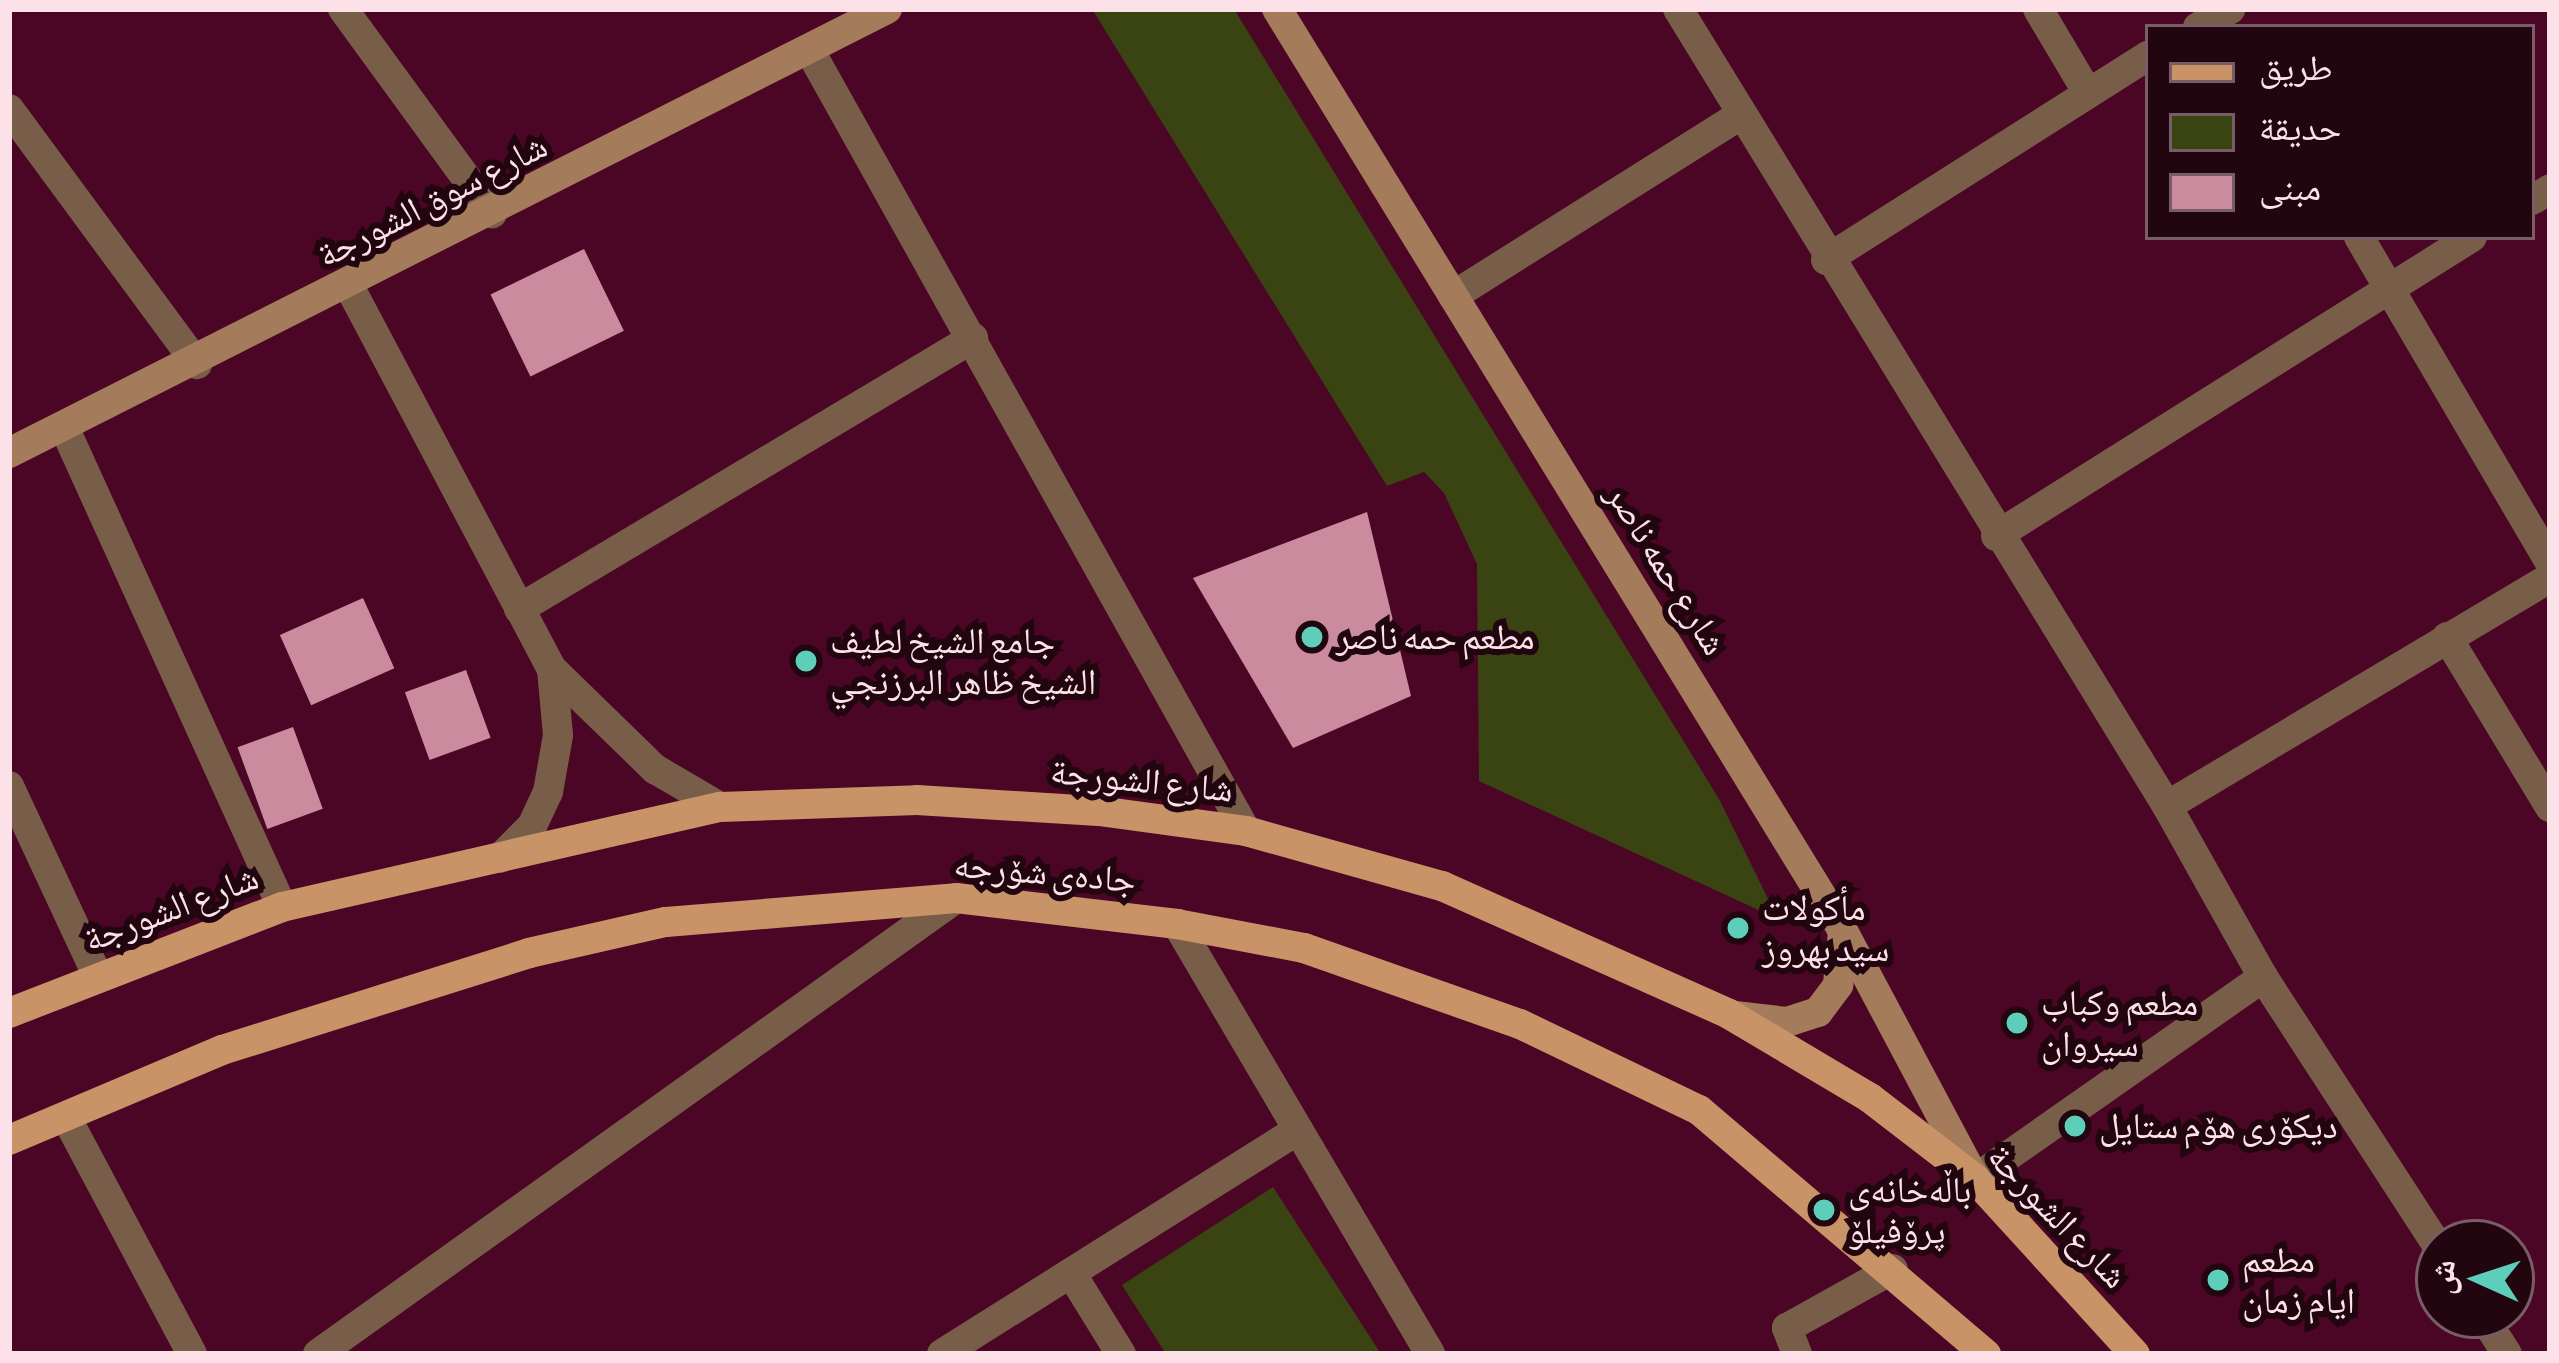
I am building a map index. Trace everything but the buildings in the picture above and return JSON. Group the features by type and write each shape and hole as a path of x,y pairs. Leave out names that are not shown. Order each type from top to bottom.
{"main road":[{"name":"شارع الشورجة","path":"9,1013 282,907 720,807 916,800 1099,811 1246,831 1442,886 1730,1014 1870,1098 1975,1179 2134,1354"},
{"name":"جادەی شۆرجە","path":"9,1140 222,1050 529,953 666,922 956,898 1178,924 1304,949 1520,1024 1679,1100 1894,1269 1986,1354"}],"street":[{"path":"343,9 492,213"},
{"name":"شارع سوق الشورجة","path":"9,453 197,364 887,9"},
{"name":"شارع حمه ناصر","path":"1277,9 1844,931 1975,1179"},
{"path":"1678,9 1826,260 2168,806 2263,977 2420,1219"},
{"path":"2038,9 2086,91"},
{"path":"810,51 1246,831"},
{"path":"1826,260 2145,58"},
{"path":"9,109 197,364"},
{"path":"1453,296 1740,115"},
{"path":"2361,240 2550,563"},
{"path":"1996,536 2466,240"},
{"path":"349,286 552,669 655,769 720,807"},
{"path":"519,608 973,338"},
{"path":"64,427 282,907"},
{"path":"2168,806 2550,578"},
{"path":"2447,637 2550,807"},
{"path":"500,857 532,826 548,792 558,735 552,669"},
{"path":"9,786 98,977"},
{"path":"318,1354 956,898"},
{"path":"1178,924 1294,1132 1430,1354"},
{"path":"1730,1014 1774,1023 1818,1012 1838,985 1844,931"},
{"path":"1975,1179 2263,977"},
{"path":"66,1117 191,1354"},
{"path":"942,1354 1294,1132"},
{"path":"1797,1354 1787,1328 1894,1269"},
{"path":"1071,1273 1121,1354"}],"green space":[{"path":"1092,9 1234,9 1719,799 1778,919 1479,781 1477,564 1444,493 1424,472 1387,486"},
{"path":"1273,1187 1381,1354 1166,1354 1122,1285"}],"place":[{"name":"مطعم حمه ناصر","path":"1312,637"},
{"name":"جامع الشيخ لطيف الشيخ ظاهر البرزنجي","path":"806,661"},
{"name":"مأكولات سيد بهروز","path":"1738,928"},
{"name":"مطعم وكباب سيروان","path":"2017,1023"},
{"name":"دیکۆری هۆم ستایل","path":"2075,1126"},
{"name":"باڵەخانەی پرۆفیلۆ","path":"1824,1210"},
{"name":"مطعم ايام زمان","path":"2218,1280"}]}
